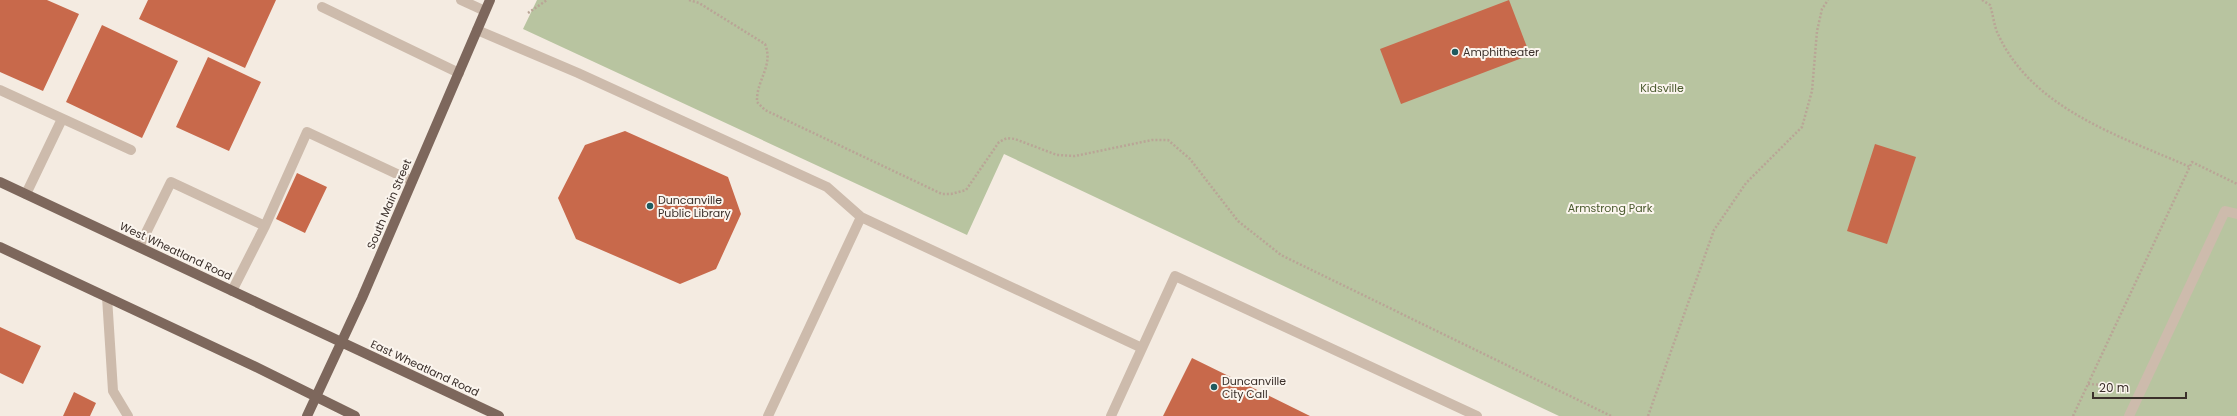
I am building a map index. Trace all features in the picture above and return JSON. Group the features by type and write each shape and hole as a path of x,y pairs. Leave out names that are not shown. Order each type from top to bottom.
{"main road":[{"name":"South Main Street","path":"307,416 412,181 490,0"},
{"name":"West Wheatland Road","path":"0,182 341,342"},
{"path":"0,247 256,367 315,398 355,416"},
{"name":"East Wheatland Road","path":"341,342 498,416"}],"lane":[{"path":"461,0 485,11"},
{"path":"322,7 459,73"},
{"path":"477,30 578,72 827,187 861,217 1142,348"},
{"path":"0,90 131,150"},
{"path":"26,194 62,119"},
{"path":"232,291 265,226 307,132 374,165 412,181"},
{"path":"139,247 171,182 265,226"},
{"path":"2128,416 2225,211 2237,214"},
{"path":"768,416 861,217"},
{"path":"1111,416 1175,276 1477,416"},
{"path":"107,297 113,391 128,416"}],"path":[{"path":"528,14 547,0"},
{"path":"688,0 699,3 765,44 769,54 767,67 757,93 757,102 765,110 942,194 951,194 966,190 999,142 1007,138 1015,138 1057,155 1075,156 1152,140 1168,140 1190,160 1238,221 1281,255 1611,416"},
{"path":"1648,416 1714,230 1746,183 1802,127 1812,91 1817,31 1822,9 1828,0"},
{"path":"1982,0 1990,5 1998,33 2008,52 2025,76 2048,96 2099,126 2190,167"},
{"path":"2073,416 2192,162 2237,184"},
{"path":"2088,384 2142,387"}],"green space":[{"name":"Armstrong Park","path":"537,0 2237,0 2237,416 1559,416 1004,154 967,235 523,29"}],"building":[{"path":"0,0 47,0 79,14 43,91 0,72"},
{"path":"148,0 276,0 245,68 139,19"},
{"name":"Amphitheater","path":"1509,0 1530,55 1401,104 1380,49"},
{"path":"102,25 178,61 142,138 66,102"},
{"path":"208,57 261,82 229,151 176,127"},
{"name":"Duncanville Public Library","path":"625,131 728,177 741,214 716,269 680,284 576,239 558,198 585,145"},
{"path":"1875,144 1916,157 1887,244 1847,231"},
{"path":"297,173 327,187 305,233 276,219"},
{"path":"0,327 41,346 23,384 0,373"},
{"name":"Duncanville City Call","path":"1192,358 1310,416 1163,416"},
{"path":"74,392 96,403 90,416 63,416"}],"place":[{"name":"Amphitheater","path":"1455,52"},
{"name":"Duncanville Public Library","path":"650,206"},
{"name":"Duncanville City Call","path":"1214,387"}],"park label":[{"name":"Kidsville","path":"1662,88"}]}
